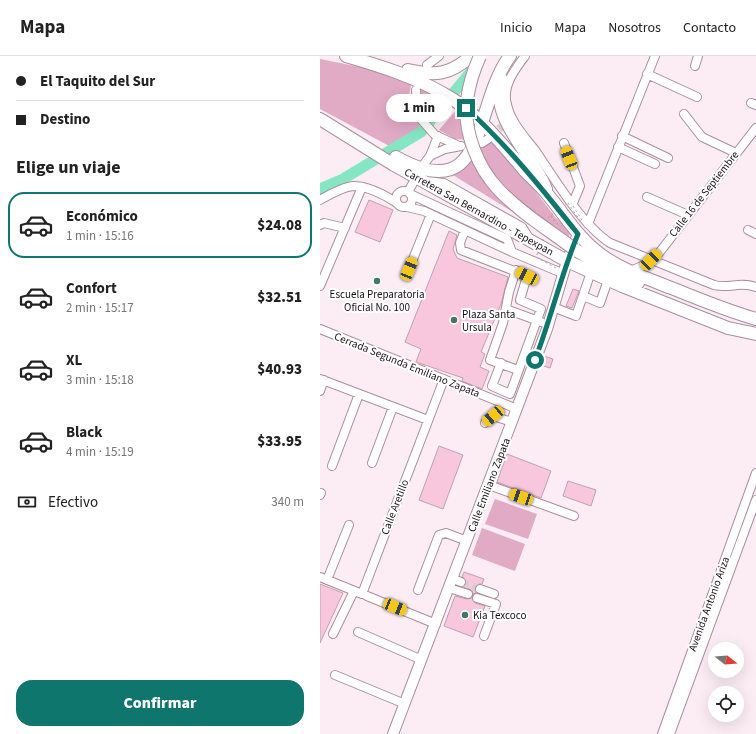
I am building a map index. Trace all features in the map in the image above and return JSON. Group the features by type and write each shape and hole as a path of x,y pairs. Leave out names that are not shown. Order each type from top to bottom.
{"highway":[{"path":"346,56 406,75 446,94 466,108 497,138 528,174 548,194 578,234 601,255 630,271 706,302 756,319"},
{"path":"381,66 425,74 438,74 456,67 471,56"},
{"path":"480,56 470,84 467,101 468,125 474,151 480,164 507,197 574,249 616,274 756,327"},
{"path":"398,163 430,172 446,171 462,163 471,152 495,82 511,56"},
{"path":"511,56 500,84 500,106 506,121 538,171 548,194"},
{"name":"Carretera San Bernardino - Tepexpan","path":"320,119 398,163 416,181 567,261 608,280 728,328 756,334"}],"main road":[{"name":"Calle Emiliano Zapata","path":"394,734 436,624 454,583 467,541 548,325 552,307 567,261 578,234"}],"street":[{"path":"427,65 439,56"},
{"path":"525,56 510,78 507,89 506,99 510,119 588,224 601,237 610,243 714,285 727,286 742,283 756,287"},
{"path":"588,224 654,56"},
{"path":"695,66 698,56"},
{"path":"647,74 696,97"},
{"path":"416,90 417,111 420,118 436,135 463,146 445,149 430,156"},
{"path":"684,114 702,137 736,153"},
{"name":"Calle 16 de Septiembre","path":"630,271 651,260 736,153 753,138 756,128"},
{"path":"424,164 430,156 436,135"},
{"path":"622,136 668,158"},
{"path":"564,143 580,186 573,203"},
{"path":"618,147 655,164"},
{"path":"408,194 416,181"},
{"path":"320,200 351,186 362,187 378,193 397,203 401,207 407,207 427,213 564,274"},
{"path":"320,286 362,187"},
{"path":"378,193 408,194 507,239 512,252"},
{"path":"397,203 397,195 408,194"},
{"path":"407,207 411,203 408,194"},
{"path":"408,194 427,213"},
{"path":"648,197 688,215"},
{"path":"409,269 427,213"},
{"path":"461,218 461,250 516,270 527,276 520,300 541,309 510,394 492,386 501,364"},
{"path":"320,225 324,223 345,228"},
{"path":"748,230 756,234"},
{"path":"516,270 509,292 506,309 490,360 501,364 528,380"},
{"path":"552,307 576,316 591,272"},
{"path":"583,296 600,303 608,280"},
{"path":"506,309 548,325"},
{"name":"Cerrada Segunda Emiliano Zapata","path":"320,329 517,409"},
{"path":"320,391 322,380 428,420"},
{"name":"Calle Aretillo","path":"333,634 361,594 444,380"},
{"path":"332,466 359,394"},
{"path":"372,463 393,407"},
{"path":"485,423 493,416 512,422"},
{"name":"Avenida Antonio Ariza","path":"662,734 752,494 756,473"},
{"path":"489,485 574,516"},
{"name":"Avenida Antonio Ariza","path":"670,734 756,500"},
{"path":"348,525 323,579 436,624"},
{"path":"418,590 439,535 446,533 467,541"},
{"path":"454,583 468,594"},
{"path":"480,589 494,594"},
{"path":"477,598 496,604 484,636"},
{"path":"358,632 422,660"},
{"path":"335,675 405,704"}],"path":[{"path":"551,215 563,230 553,216 551,217 558,228"}],"shaded area":[{"path":"320,59 385,72 412,82 409,94 409,105 416,121 421,125 393,148 320,109"},
{"path":"420,88 443,100 427,120 421,110 418,99 417,92"},
{"path":"457,109 470,119 474,126 469,140 455,139 439,130"},
{"path":"485,136 497,142 556,218 570,230 568,246 453,175 469,163"},
{"path":"495,499 537,514 528,539 485,524"},
{"path":"482,528 525,544 515,571 472,555"}],"building":[{"path":"369,200 393,210 380,242 355,232"},
{"name":"Plaza Santa Ursula","path":"449,231 457,235 453,249 457,258 508,277 501,304 481,352 485,354 480,367 489,371 482,389 462,381 463,378 416,362 421,349 405,342"},
{"path":"573,289 579,291 572,308 566,306"},
{"path":"544,356 553,359 550,368 540,365"},
{"path":"439,446 463,455 443,509 419,500"},
{"path":"507,454 551,471 541,498 497,482"},
{"path":"568,481 596,490 591,506 563,496"},
{"path":"464,572 484,579 482,584 475,587 476,593 473,594 472,590 463,587 466,581 462,577"},
{"path":"320,584 343,593 320,643"},
{"name":"Kia Texcoco","path":"455,596 467,599 472,598 475,603 485,606 473,637 444,626"}],"waterway":[{"path":"320,189 343,179 421,132 474,68"}],"tunnel":[{"path":"490,137 508,121"},
{"path":"461,582 480,589"}],"place":[{"name":"Escuela Preparatoria Oficial No. 100","path":"377,281"},
{"name":"Plaza Santa Ursula","path":"454,320"},
{"name":"Kia Texcoco","path":"465,615"}],"route":[{"path":"466,108 497,138 524,170 548,194 578,234 567,261 552,307 548,325 535,360"}]}
